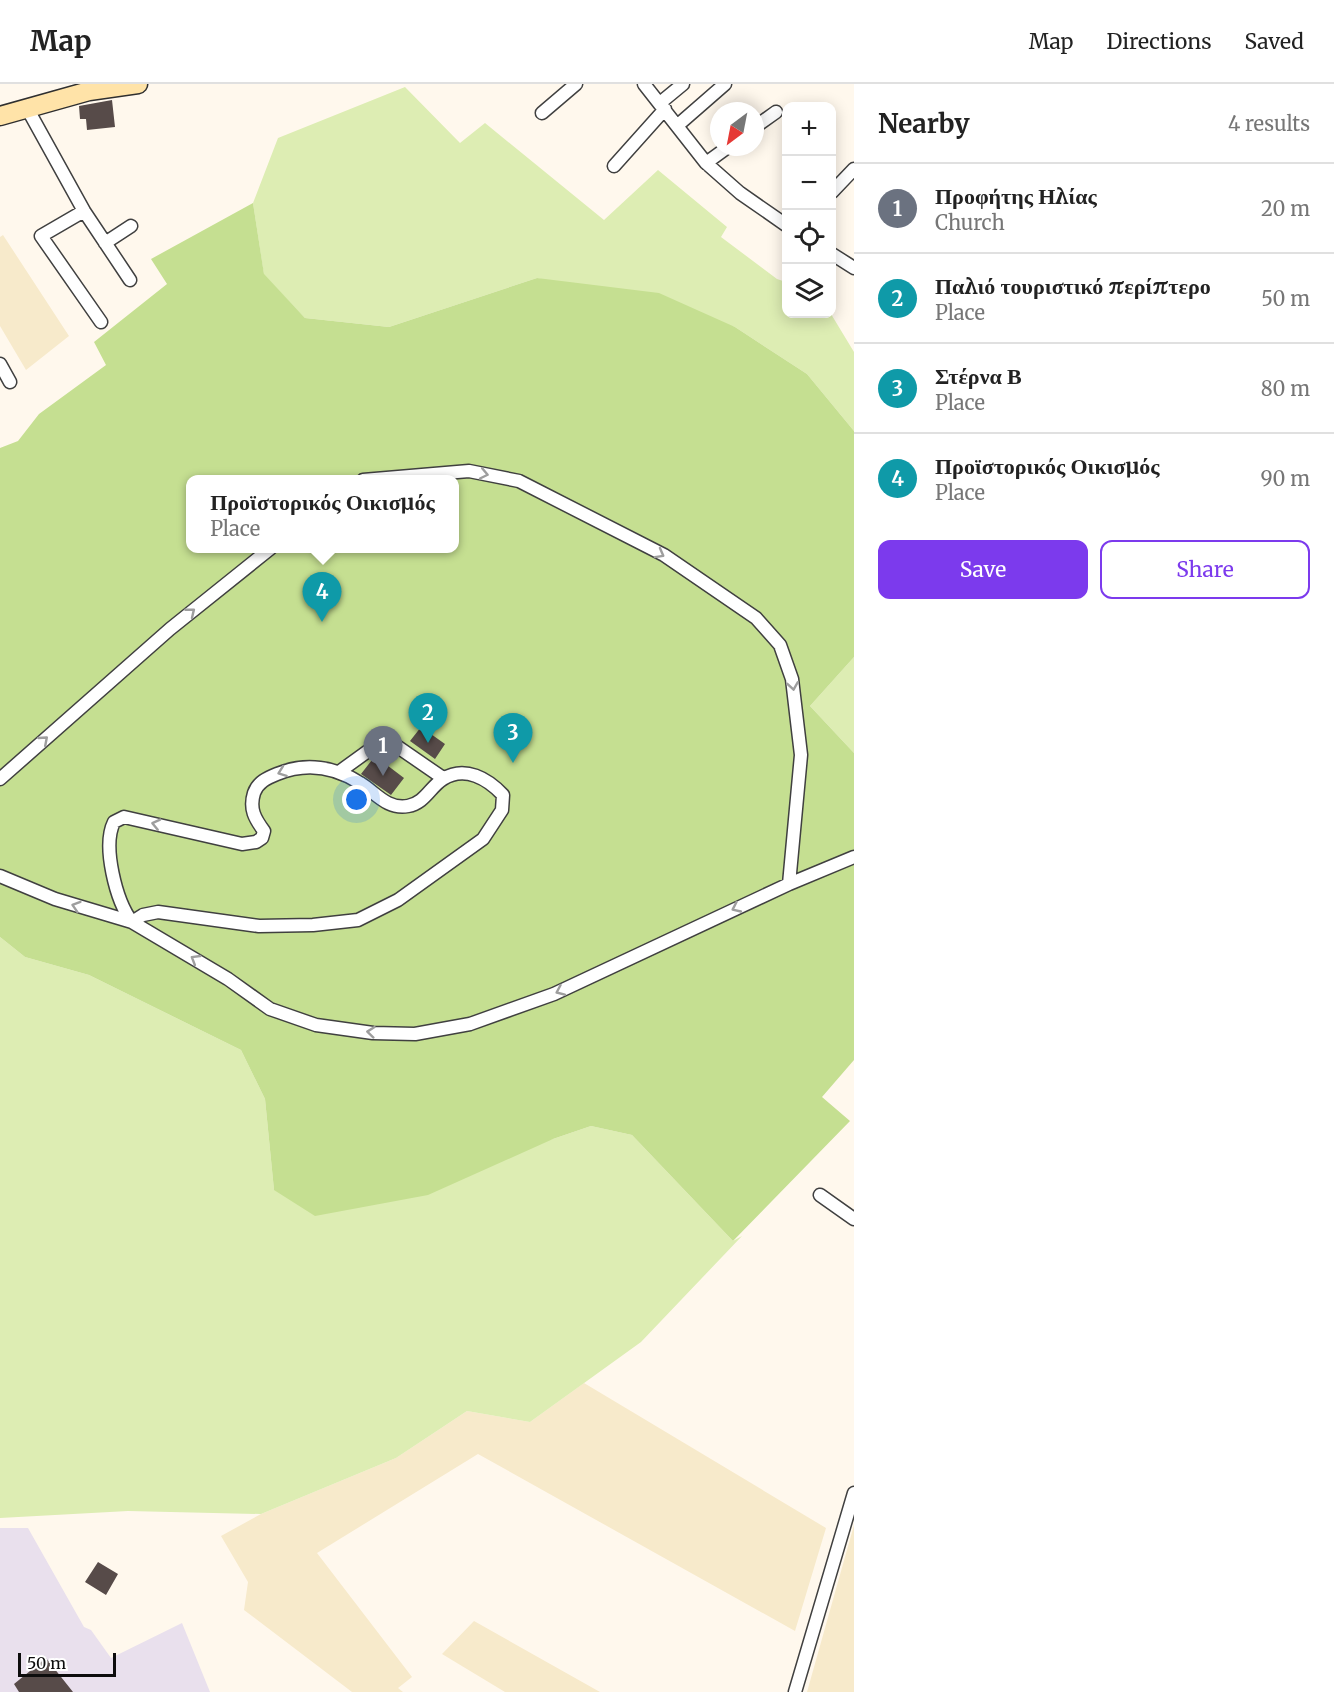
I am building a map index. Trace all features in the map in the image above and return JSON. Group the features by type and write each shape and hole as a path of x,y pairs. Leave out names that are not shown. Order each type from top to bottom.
{"main road":[{"path":"0,116 75,89 138,84"}],"street":[{"path":"542,113 576,84"},
{"path":"644,84 706,163 740,193 782,222"},
{"path":"614,166 662,106 683,84"},
{"path":"678,125 725,84"},
{"path":"27,108 84,211 130,280"},
{"path":"764,121 776,112"},
{"path":"706,163 716,156"},
{"path":"836,187 854,169"},
{"path":"84,211 41,236 101,322"},
{"path":"105,243 131,226"},
{"path":"836,256 852,262"},
{"path":"0,364 10,382"},
{"path":"422,475 469,471 519,481 664,555 756,618 780,645 792,679 801,755 789,884"},
{"path":"0,779 170,629 266,553"},
{"path":"339,772 379,743 395,746 443,778"},
{"path":"301,767 339,772 362,784 383,802 407,806 428,796 443,778 469,772 491,782 503,795 502,810 483,839 398,900 358,920 313,925 259,926 158,912 143,915 132,922 121,903 113,871 110,837 111,829 119,818 124,817 242,844 256,842 262,838 264,831 252,811 254,793 259,784 268,778 301,767"},
{"path":"0,876 55,899 132,922 228,979 270,1009 316,1025 373,1033 415,1034 470,1024 554,994 789,884 854,857"},
{"path":"820,1195 854,1219"},
{"path":"795,1692 854,1494"}],"shaded area":[{"path":"3,235 69,336 26,370 0,326 0,237"},
{"path":"584,1383 826,1528 795,1631 478,1454 317,1553 412,1677 398,1688 403,1692 352,1692 244,1610 248,1582 221,1536 261,1514 396,1458 467,1411 530,1422"},
{"path":"854,1525 854,1692 807,1692"},
{"path":"0,1528 28,1528 84,1627 91,1630 111,1658 182,1623 210,1692 0,1692"},
{"path":"474,1621 600,1692 505,1692 442,1654"}],"green space":[{"path":"405,87 460,143 485,123 604,220 658,170 727,227 721,237 782,281 782,318 833,318 854,352 854,431 807,374 735,327 537,278 389,327 305,318 264,275 253,203 278,138"},
{"path":"253,203 264,274 305,318 389,327 537,278 659,293 735,327 807,374 854,431 854,657 810,706 854,753 854,1060 822,1097 850,1121 733,1241 632,1135 591,1126 553,1139 428,1195 315,1216 274,1190 265,1099 241,1050 89,975 25,957 0,937 0,448 18,441 39,414 106,365 94,342 167,284 151,259"},
{"path":"854,657 854,753 810,706"},
{"path":"0,937 25,957 89,975 241,1050 265,1099 274,1190 553,1139 591,1126 632,1135 733,1241 742,1236 641,1342 530,1422 467,1411 396,1458 261,1514 128,1511 0,1518"}],"building":[{"path":"112,100 115,127 87,130 86,119 80,119 79,106"},
{"path":"421,727 445,744 435,759 410,741"},
{"path":"375,756 404,778 391,795 361,774"},
{"path":"98,1562 118,1574 106,1595 85,1582"},
{"path":"46,1658 73,1692 19,1692 14,1684"}],"place":[{"name":"Προϊστορικός Οικισμός","path":"322,622"},
{"name":"Παλιό τουριστικό περίπτερο","path":"428,743"},
{"name":"Στέρνα Β","path":"513,763"},
{"name":"Προφήτης Ηλίας","path":"383,776"}]}
